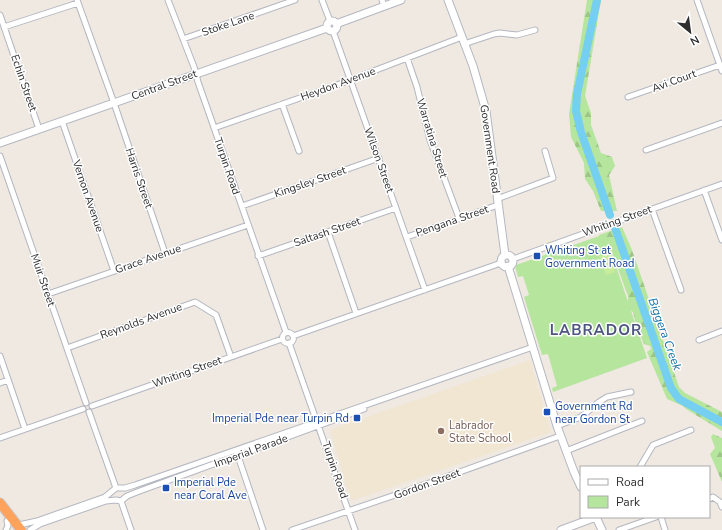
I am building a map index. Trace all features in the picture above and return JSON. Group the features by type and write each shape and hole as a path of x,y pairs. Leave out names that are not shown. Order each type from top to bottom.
{"highway":[{"path":"0,503 13,527"},
{"path":"0,512 13,527"}],"main road":[{"name":"Central Street","path":"0,142 332,26 383,3 401,0"},
{"name":"Government Road","path":"448,0 473,66 486,112 505,255"},
{"path":"505,255 510,256 512,259 512,264 508,266 504,266 501,263 502,258 505,255"},
{"path":"508,266 560,436 580,482"},
{"path":"561,530 593,518"},
{"path":"596,518 602,530"}],"street":[{"name":"Turpin Road","path":"168,0 196,74 258,256 286,332"},
{"name":"Stoke Lane","path":"183,40 295,0"},
{"name":"Wilson Street","path":"322,0 425,290"},
{"path":"697,0 722,71"},
{"path":"4,27 77,2"},
{"name":"Harris Street","path":"77,2 114,103 165,254"},
{"name":"Echin Street","path":"0,15 39,129"},
{"name":"Heydon Avenue","path":"214,128 406,58 463,41 494,34 500,33 517,35 535,30"},
{"name":"Warratina Street","path":"406,58 417,87 430,140 459,218"},
{"name":"Avi Court","path":"628,98 720,65"},
{"path":"282,104 299,151"},
{"name":"Vernon Avenue","path":"62,121 114,271"},
{"path":"646,150 722,123"},
{"name":"Pengana Street","path":"407,237 459,218 553,178 544,151"},
{"name":"Muir Street","path":"0,156 86,403"},
{"name":"Kingsley Street","path":"242,206 379,158"},
{"name":"Whiting Street","path":"512,259 722,184"},
{"path":"704,190 722,240"},
{"name":"Saltash Street","path":"258,256 396,208"},
{"path":"652,209 681,290"},
{"name":"Grace Avenue","path":"48,294 248,225"},
{"path":"328,232 356,314"},
{"path":"293,336 501,263"},
{"name":"Reynolds Avenue","path":"67,348 195,302 216,315 231,357"},
{"path":"699,340 722,331"},
{"path":"286,332 293,336 293,340 290,343 284,342 282,339 286,332"},
{"name":"Whiting Street","path":"92,406 282,339"},
{"name":"Turpin Road","path":"290,343 355,530"},
{"name":"Imperial Parade","path":"13,527 106,501 120,500 137,492 202,469 237,453 533,347"},
{"path":"0,356 25,429"},
{"path":"0,383 8,380"},
{"path":"557,426 581,417 607,397 632,392"},
{"path":"83,409 83,405 86,403 90,404 92,409 89,412"},
{"path":"0,438 83,409"},
{"path":"83,409 86,412 89,412 131,530"},
{"path":"566,451 642,421"},
{"path":"641,466 653,445 691,430"},
{"name":"Gordon Street","path":"292,530 560,436"},
{"path":"237,453 264,530"},
{"name":"Imperial Parade","path":"30,530 40,524 105,497 117,489 135,485 200,462 237,453"},
{"path":"200,462 202,469"},
{"path":"117,489 123,492 120,500"},
{"path":"710,498 713,497 721,504"},
{"path":"619,530 653,518"},
{"path":"661,518 666,530"}],"shaded area":[{"name":"Labrador State School","path":"530,360 551,432 351,501 330,430"}],"green space":[{"path":"587,0 601,0 585,96 591,113 591,125 601,153 612,157 615,166 609,175 617,211 601,211 593,191 585,179 584,163 571,137 569,114"},
{"path":"622,227 632,250 679,387 685,393 722,412 722,431 683,406 667,399 647,352 651,349 650,346 644,344 637,328 633,312 628,309 628,296 608,242 600,243 599,235"},
{"path":"605,234 647,358 553,392 552,388 557,386 548,354 542,355 524,297 529,295 523,276 518,277 515,266"},
{"path":"608,253 615,272 606,275 599,256"},
{"path":"713,434 722,438 722,482 710,454 715,448 711,437"}],"waterway":[{"name":"Biggera Creek","path":"597,0 577,94 576,111 581,132 610,215"},
{"name":"Biggera Creek","path":"615,228 671,388 679,399 722,422"}],"place":[{"name":"Whiting St at Government Road","path":"537,256"},
{"name":"Government Rd near Gordon St","path":"547,412"},
{"name":"Imperial Pde near Turpin Rd","path":"357,418"},
{"name":"Labrador State School","path":"441,431"},
{"name":"Imperial Pde near Coral Ave","path":"166,488"}],"district":[{"name":"LABRADOR","path":"596,330"}]}
